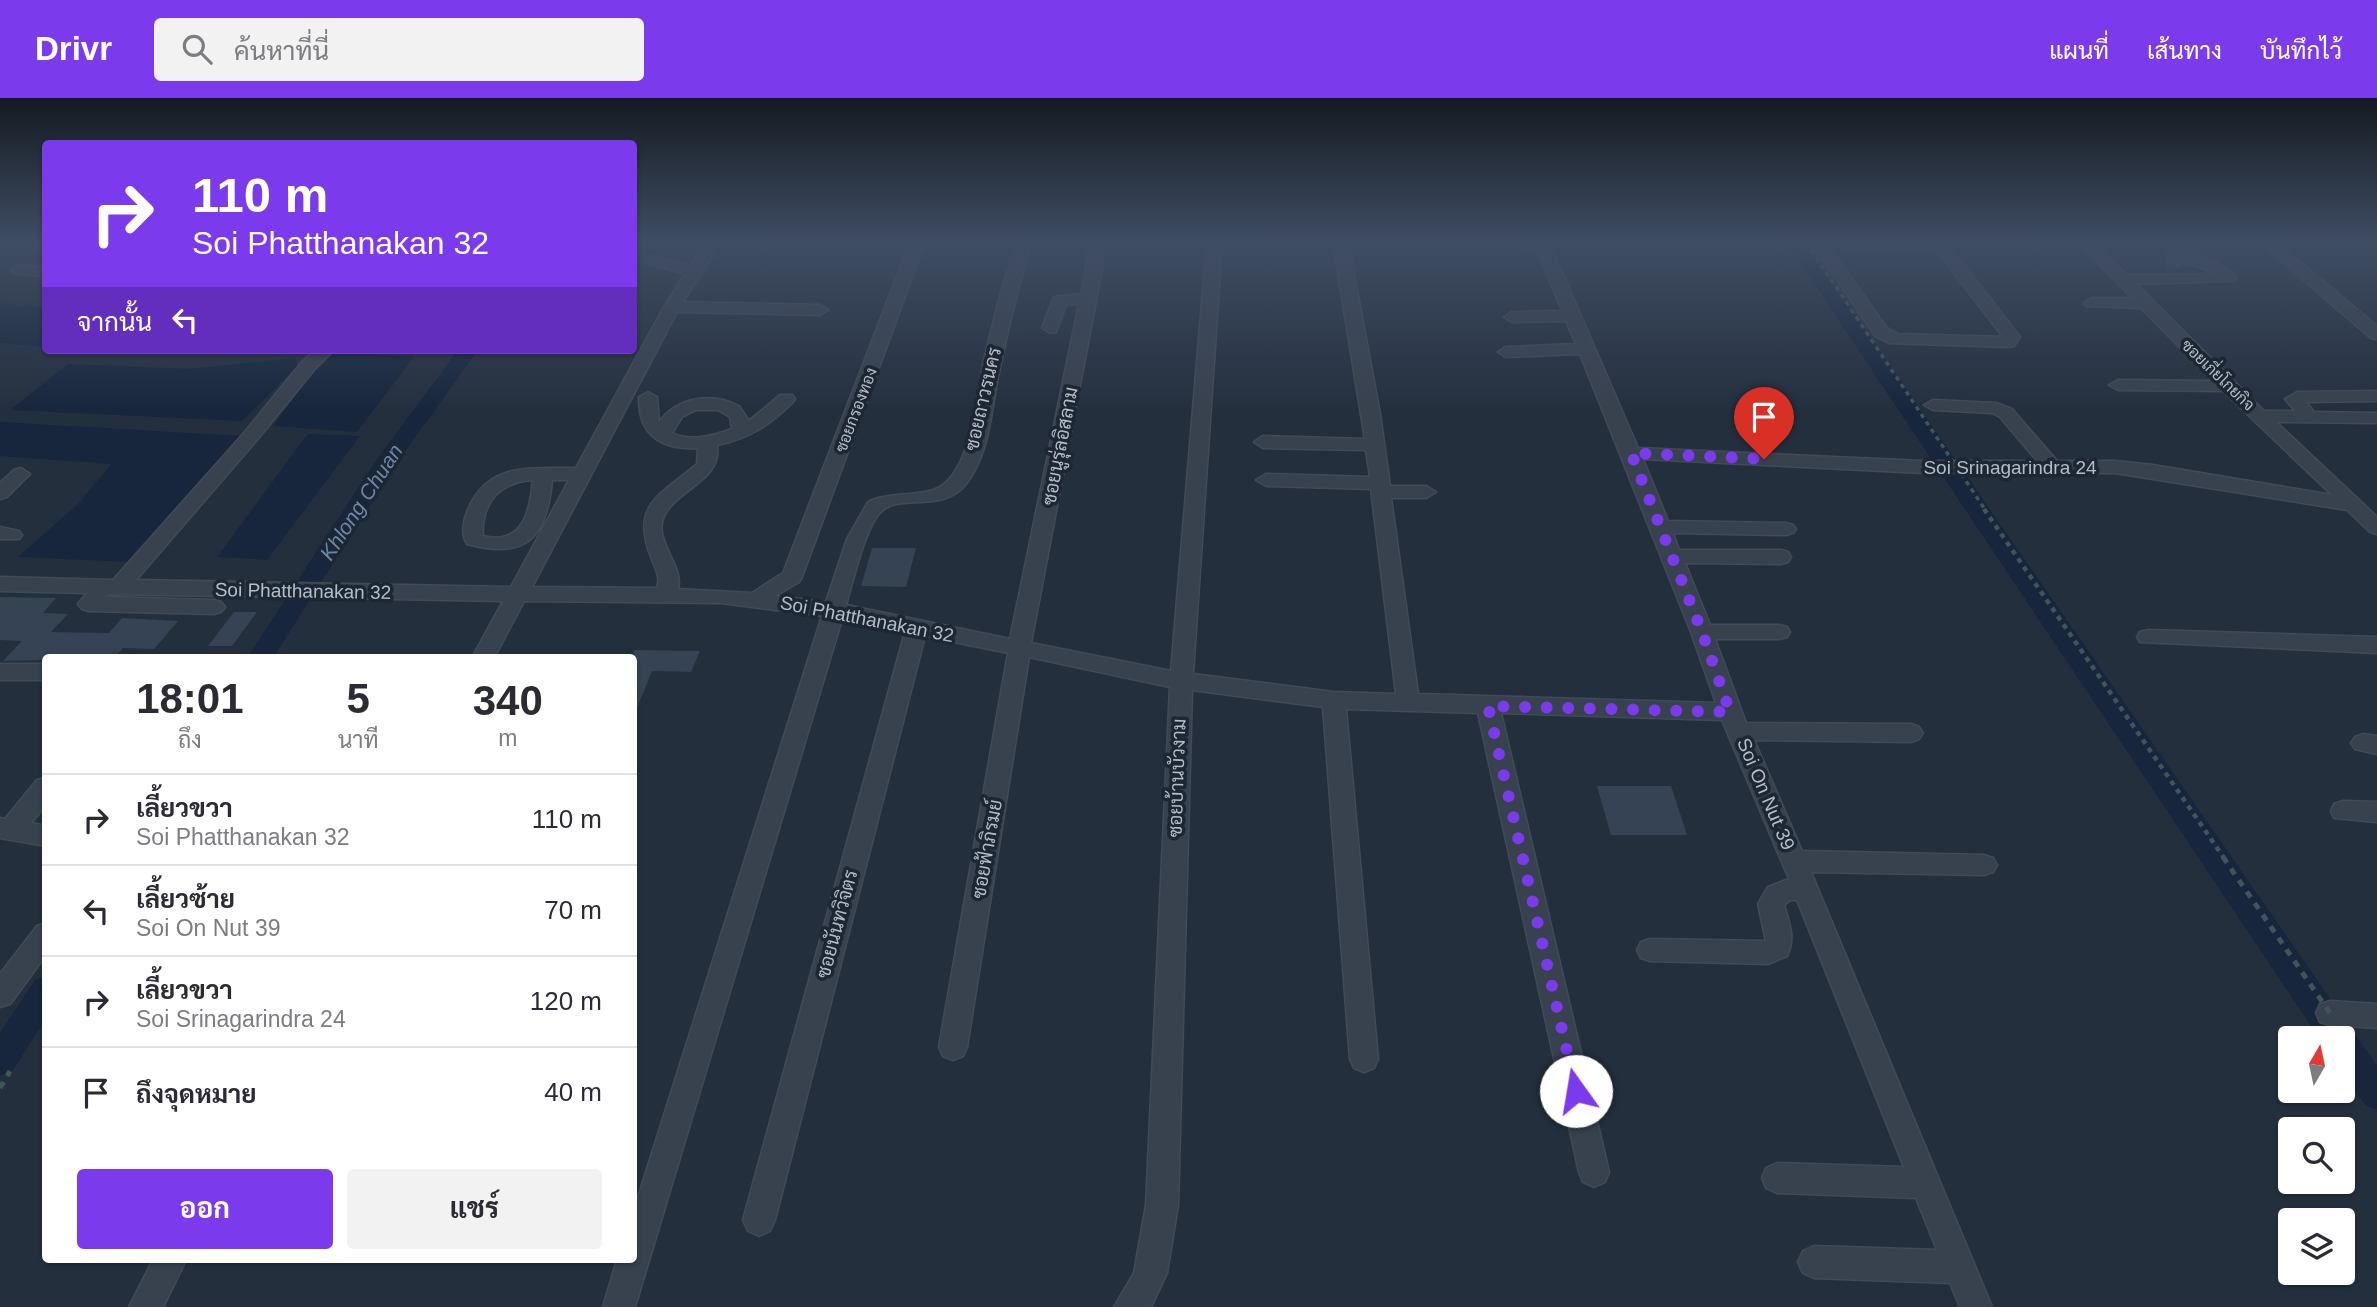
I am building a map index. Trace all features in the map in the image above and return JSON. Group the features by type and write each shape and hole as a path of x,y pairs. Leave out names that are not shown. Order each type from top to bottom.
{"street":[{"path":"485,654 677,298"},
{"name":"ซอยกรองทอง","path":"794,605 797,594 792,577 896,298"},
{"name":"ซอยถาวรนคร","path":"834,610 863,526 877,505 938,495 951,490 961,479 973,450 1007,298"},
{"name":"ซอยบ้านบัวงาม","path":"1130,1307 1140,1297 1152,1269 1162,1205 1181,681 1210,298"},
{"path":"1350,298 1375,445 1408,702"},
{"name":"Soi On Nut 39","path":"1566,298 1631,453 1734,721 1806,889 1976,1307"},
{"path":"1858,298 1881,332 1895,339 2008,342 2012,337 1982,298"},
{"name":"ซอยเกี่ยโกยกิจ","path":"2141,298 2353,505"},
{"path":"2334,298 2377,334"},
{"path":"1050,328 1060,300 1088,299"},
{"name":"ซอยนูรุ่ลอิสลาม","path":"1020,650 1088,299"},
{"path":"2092,303 2145,303"},
{"path":"672,307 820,310"},
{"path":"1512,317 1573,316"},
{"path":"1506,352 1587,349"},
{"path":"214,607 89,604 113,585 250,437 308,366 322,354"},
{"path":"2118,385 2228,386"},
{"path":"2308,416 2294,399 2377,396"},
{"path":"648,397 648,417 652,426 662,434 683,442 707,443 761,422 786,399"},
{"path":"662,434 674,415 681,409 697,404 719,405 736,411 740,418 741,431"},
{"path":"1933,405 1996,408 2006,413 2051,466"},
{"path":"2260,416 2377,418"},
{"path":"1263,442 1375,445"},
{"path":"665,596 670,580 653,537 652,522 657,508 705,466 709,457 707,443"},
{"name":"Soi Srinagarindra 24","path":"1631,453 1923,467 2051,466 2153,471 2353,505"},
{"path":"0,493 21,474"},
{"path":"543,476 581,474"},
{"path":"1266,480 1426,492"},
{"path":"2353,505 2377,528"},
{"path":"1660,527 1786,529"},
{"path":"1672,556 1781,557"},
{"path":"758,599 774,586 792,577"},
{"name":"Soi Phatthanakan 32","path":"0,584 113,585 246,591 721,596 834,610 1181,681 1334,700 1488,706 1911,733"},
{"path":"637,1246 834,610"},
{"name":"ซอยนันทวิจิตร","path":"759,1220 917,628"},
{"path":"1702,632 1779,632"},
{"path":"2148,637 2377,645"},
{"name":"ซอยฟ้าภิรมย์","path":"953,1047 1020,650"},
{"path":"0,672 42,672"},
{"path":"1334,700 1364,1059"},
{"path":"1488,706 1594,1172"},
{"path":"6,829 42,791"},
{"path":"2343,811 2377,812"},
{"path":"6,829 42,835"},
{"path":"1794,861 1984,865"},
{"path":"1650,950 1768,953 1778,948 1780,939 1771,904 1775,895 1783,890 1806,889"},
{"path":"0,995 42,939"},
{"path":"2330,1013 2377,1016"},
{"path":"1777,1178 1925,1183"},
{"path":"1814,1262 1960,1267"},
{"path":"145,1307 168,1263"},
{"path":"619,1307 632,1263"}],"path":[{"path":"1843,298 1955,468 2330,1013"},
{"path":"0,1072 10,1071 0,1088"}],"water":[{"path":"0,303 42,308 42,347 0,343"},
{"path":"326,354 414,357 357,432 273,426"},
{"path":"295,358 298,366 242,421 10,410 68,364 190,369"},
{"path":"0,422 243,436 131,562 18,557 78,504 111,464 0,456"},
{"path":"306,436 360,436 267,560 217,557"}],"building":[{"path":"872,548 916,548 906,587 861,586"},
{"path":"0,597 56,598 43,613 68,614 51,632 109,633 122,618 178,621 154,649 123,648 118,654 42,654 42,660 3,661 22,641 0,640"},
{"path":"234,612 257,612 232,646 208,646"},
{"path":"634,650 700,651 691,672 652,671 637,708 637,654 634,654"},
{"path":"1597,786 1671,786 1687,835 1611,835"}],"waterway":[{"path":"1833,298 2330,1026"},
{"name":"Khlong Chuan","path":"263,654 388,459 465,354"},
{"name":"Khlong Chuan","path":"0,1061 42,996"},
{"path":"2356,1064 2377,1094"}],"route":[{"path":"1576,1091 1488,706 1730,712 1702,632 1631,453 1764,459"}]}
